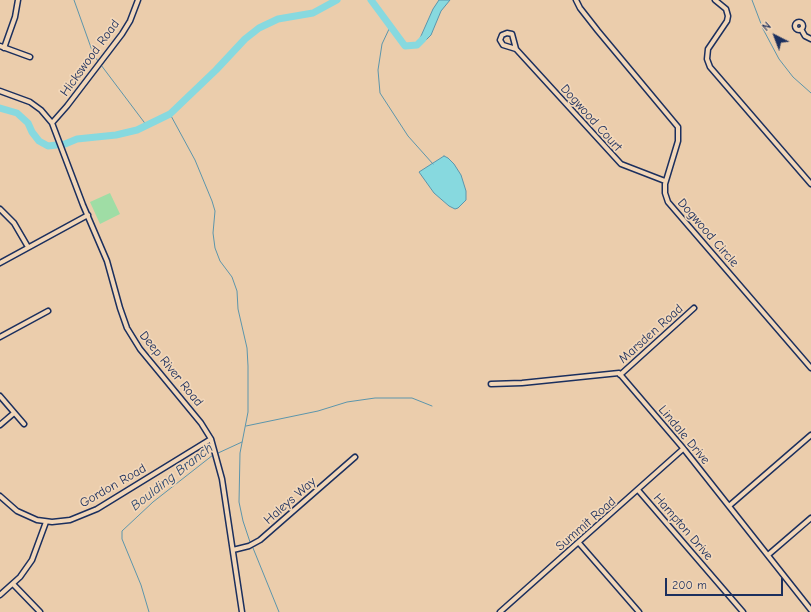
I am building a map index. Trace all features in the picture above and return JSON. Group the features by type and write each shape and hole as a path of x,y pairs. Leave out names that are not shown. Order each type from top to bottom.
{"street":[{"path":"18,0 15,17 2,47 30,57"},
{"name":"Hickswood Road","path":"52,123 67,106 125,28 138,0"},
{"name":"Dogwood Circle","path":"576,0 598,30 678,127 678,142 665,181 665,193 668,202 811,368"},
{"path":"716,0 726,9 728,16 727,21 708,49 707,59 710,67 811,184"},
{"path":"801,30 805,36 811,39"},
{"name":"Dogwood Court","path":"516,49 503,45 500,40 502,35 507,33 512,34 516,49 621,164 665,181"},
{"name":"Deep River Road","path":"0,91 35,105 52,123 88,215 108,261 122,315 130,334 143,353 201,423 211,439 225,491 242,612"},
{"path":"0,209 14,223 28,248"},
{"path":"0,263 88,215"},
{"name":"Marsden Road","path":"620,375 694,308"},
{"path":"0,337 48,311"},
{"path":"491,384 522,383 619,373 620,375"},
{"name":"Lindale Drive","path":"620,375 683,449 811,610"},
{"path":"0,396 24,424"},
{"path":"0,425 14,413"},
{"path":"729,506 811,435"},
{"name":"Gordon Road","path":"0,496 20,513 46,522 70,520 97,509 211,439"},
{"name":"Summit Road","path":"500,612 683,449"},
{"name":"Haleys Way","path":"233,550 249,546 260,540 355,457"},
{"name":"Hampton Drive","path":"638,490 744,612"},
{"path":"768,555 811,518"},
{"path":"0,595 13,584 32,560 46,522"},
{"path":"579,543 639,612"},
{"path":"13,584 40,612"}],"green space":[{"path":"110,193 120,214 100,224 90,202"}],"water":[{"path":"439,0 450,0 441,11 431,35 423,43 417,45 433,9"},
{"path":"444,156 454,164 461,175 466,191 466,200 455,209 449,206 434,193 419,172"}],"waterway":[{"path":"74,0 94,56 99,62"},
{"path":"0,108 17,113 28,123 32,132 39,141 48,146 65,144 77,139 116,135 137,130 170,114 216,70 245,39 259,28 278,19 313,13 337,0"},
{"path":"371,0 405,46 417,45 423,39"},
{"path":"752,0 763,29 779,59 793,77 811,93"},
{"path":"390,27 382,44 378,70 380,93 408,136 433,164"},
{"path":"101,65 147,126"},
{"name":"Boulding Branch","path":"170,114 195,160 212,201 215,211 213,233 215,248 220,261 232,277 237,291 238,309 247,348 248,366 248,412 240,453 239,502 250,542"},
{"path":"246,426 318,411 347,402 375,398 412,398 432,406"},
{"name":"Boulding Branch","path":"216,454 242,442"},
{"name":"Boulding Branch","path":"149,612 141,585 122,539 122,531 153,502 213,455"},
{"path":"253,548 279,612"}]}
